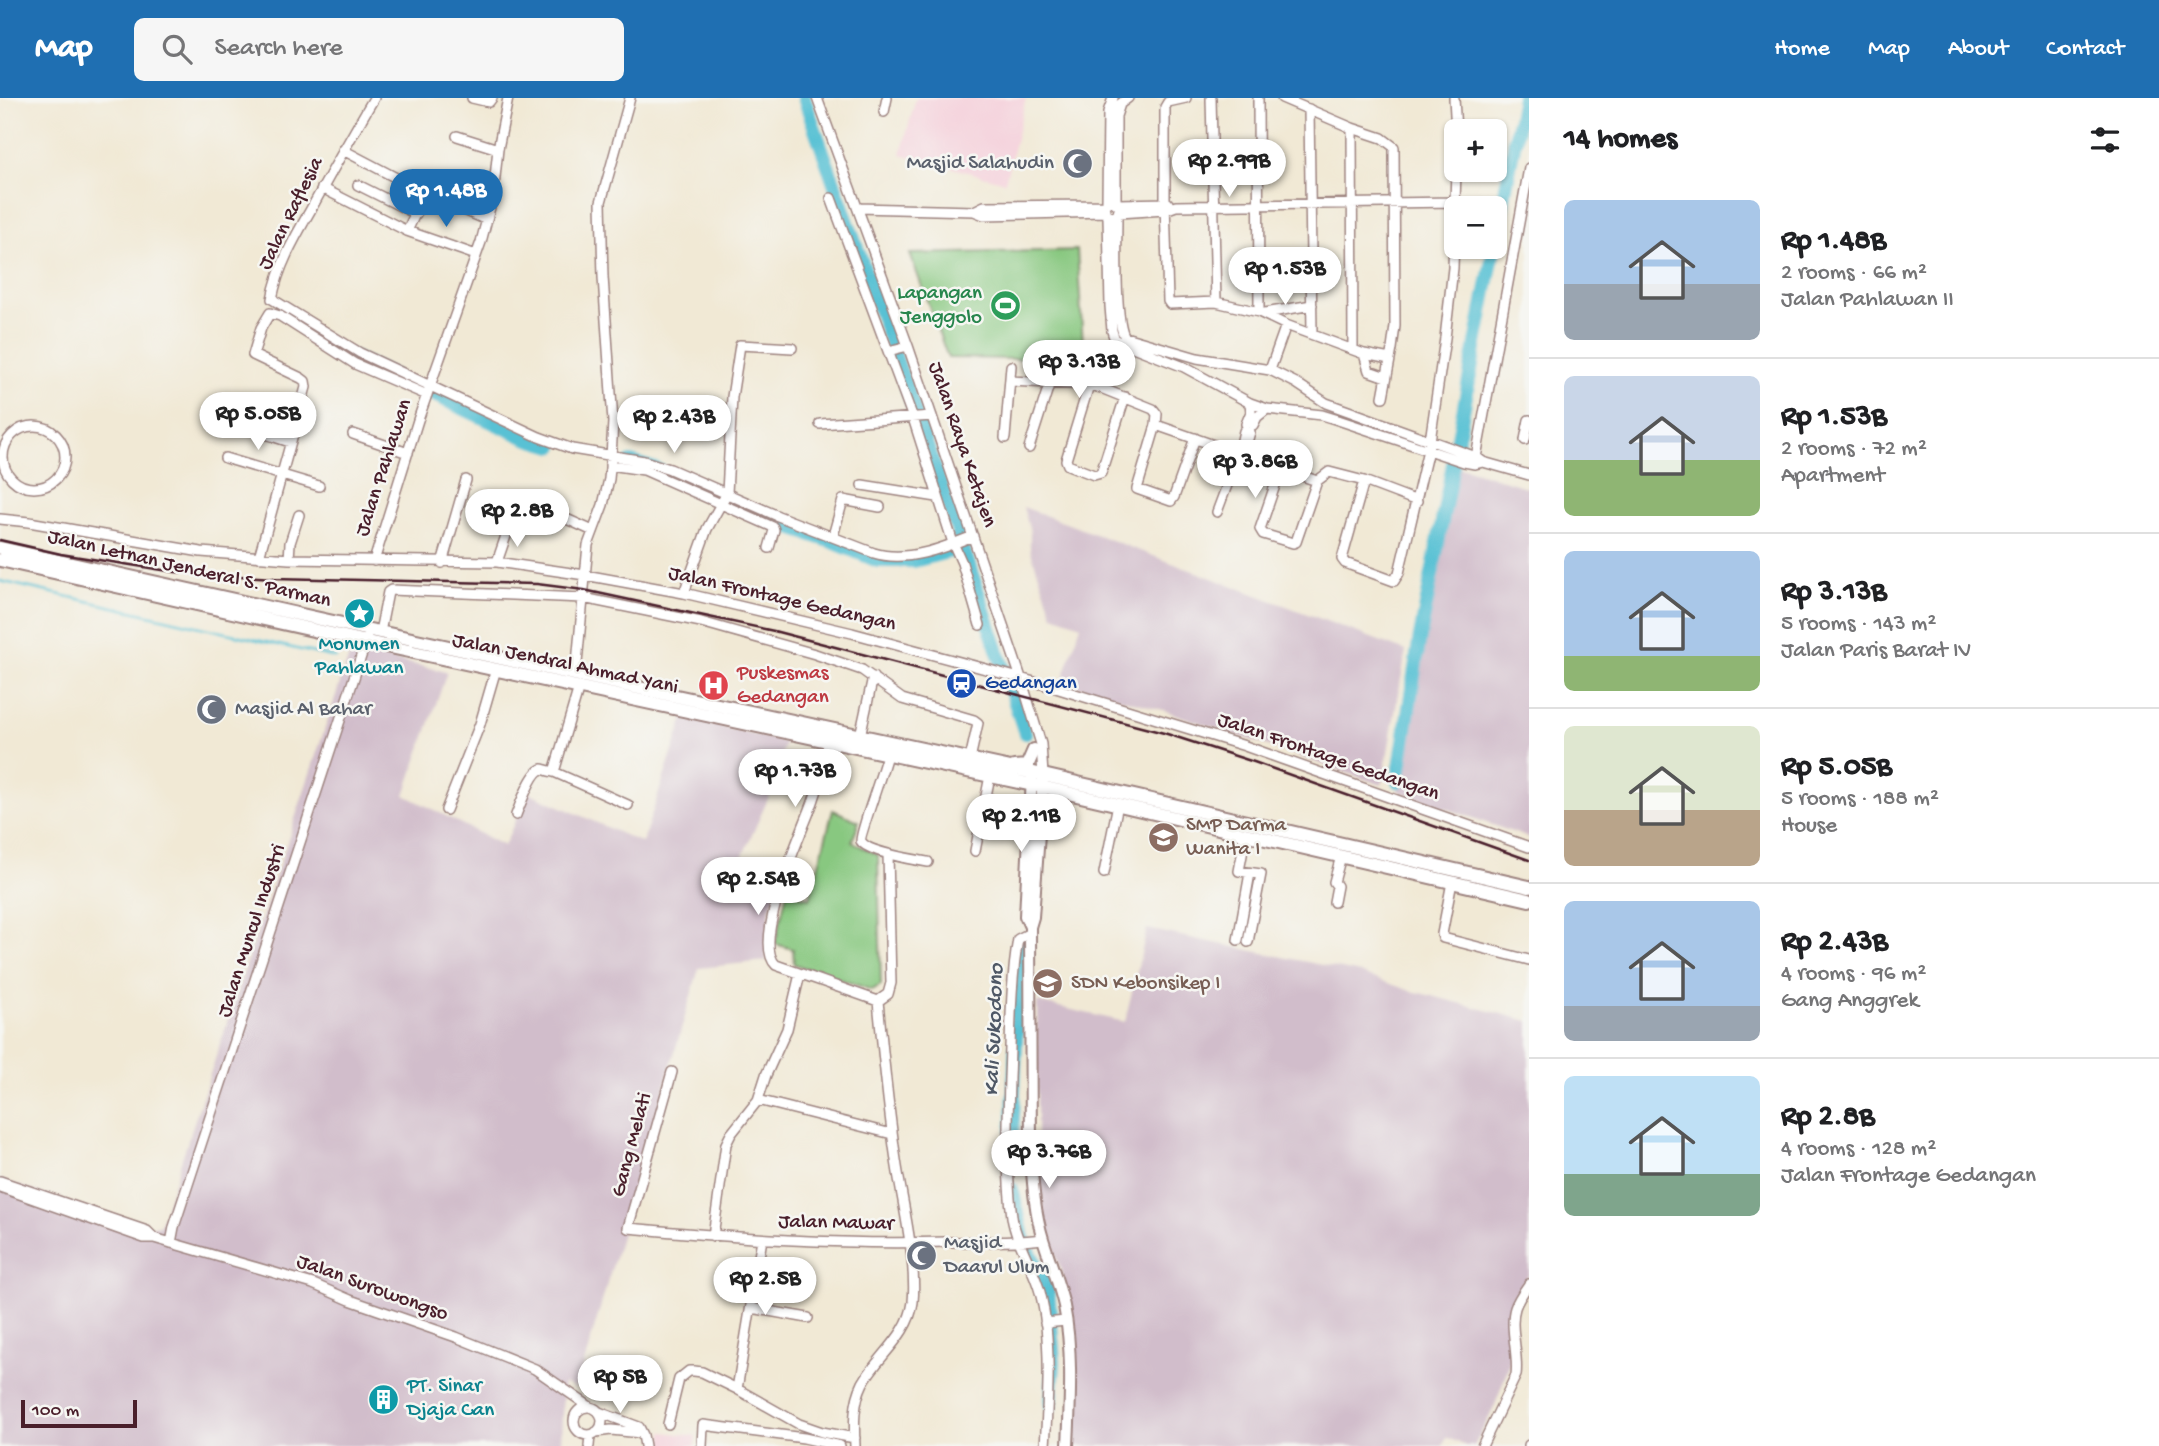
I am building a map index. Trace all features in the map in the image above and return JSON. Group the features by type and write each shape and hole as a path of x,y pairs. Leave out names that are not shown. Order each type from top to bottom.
{"highway":[{"name":"Jalan Letnan Jenderal S. Parman","path":"0,548 372,634"},
{"name":"Jalan Letnan Jenderal S. Parman","path":"0,560 372,634"},
{"name":"Jalan Jendral Ahmad Yani","path":"372,634 496,669 577,681 860,736 1006,767 1037,780"},
{"name":"Jalan Jendral Ahmad Yani","path":"372,634 887,754 990,776 1037,780"},
{"path":"1006,767 1027,766 1034,750"},
{"path":"1037,780 1118,804 1529,900"},
{"path":"1037,780 1529,887"}],"main road":[{"path":"1037,780 1025,916 1030,930 1031,1159 1039,1239 1059,1285 1064,1321 1070,1373 1068,1446"}],"street":[{"name":"Jalan Raflesia","path":"374,98 279,270 272,299 357,359 429,391 561,446 610,460 656,464 724,499"},
{"path":"472,98 489,102 492,98"},
{"name":"Jalan Pahlawan","path":"374,561 487,220 507,98"},
{"path":"554,772 577,681 588,545 603,505 609,479 613,422 601,210 602,195 630,98"},
{"name":"Jalan Raya Ketajen","path":"817,98 907,346 971,537 1011,675 1037,727 1043,753 1037,780"},
{"path":"884,112 887,98"},
{"path":"1113,98 1108,112 1112,142 1115,306 1112,331 1115,340 1205,377 1250,403 1267,409 1322,415 1384,430"},
{"path":"1112,142 1116,112 1120,104 1128,98"},
{"path":"1186,98 1170,101 1165,106 1168,301 1174,306 1216,302 1261,313 1364,354 1390,359"},
{"path":"1211,98 1216,302"},
{"path":"1258,98 1261,313"},
{"path":"1282,98 1382,138 1394,146 1395,326 1383,397"},
{"path":"1454,98 1455,119"},
{"path":"1309,109 1312,333"},
{"path":"1352,128 1353,349"},
{"path":"457,136 498,149"},
{"path":"343,150 425,193 487,220"},
{"path":"1478,461 1529,168"},
{"path":"358,185 416,214"},
{"path":"322,188 407,231 476,255"},
{"path":"407,231 425,193"},
{"path":"831,198 915,418 937,497 956,542 980,625"},
{"path":"858,208 974,211 984,206 1112,209 1444,202"},
{"path":"1364,481 1342,559 1345,563 1391,581 1397,578 1399,573 1429,446 1449,306 1452,259"},
{"path":"1115,306 1121,328 1127,338 1210,361 1270,370 1326,403 1384,430 1465,458 1529,475"},
{"path":"1261,313 1312,306"},
{"path":"259,556 306,384 301,378 253,355 266,317 270,313 280,316 357,359"},
{"path":"1270,370 1286,325"},
{"path":"684,593 707,529 724,499 732,397 740,345 792,348"},
{"path":"889,351 907,346"},
{"path":"1364,354 1369,371 1386,377"},
{"path":"1205,377 1210,361"},
{"path":"1004,438 1011,366"},
{"path":"1010,381 1089,385 1156,411 1156,425 1136,487 1138,491 1173,500 1195,438"},
{"path":"1029,448 1049,385"},
{"path":"1089,385 1066,460 1068,465 1094,475 1101,473 1125,397"},
{"path":"1217,512 1248,428 1250,403"},
{"path":"1322,415 1326,403"},
{"path":"1248,428 1257,416 1267,409"},
{"path":"820,424 930,416"},
{"path":"1525,440 1529,420"},
{"path":"1156,425 1240,449 1317,481"},
{"path":"28,426 40,426 59,439 65,461 53,482 43,487 31,488 20,485 7,473 2,450 17,431 28,426"},
{"path":"253,430 290,442"},
{"path":"354,434 408,453"},
{"path":"225,458 318,486"},
{"path":"1281,468 1260,529 1262,534 1293,543 1296,542 1317,481 1329,472 1364,481 1417,501"},
{"path":"442,563 466,480"},
{"path":"863,485 937,497"},
{"path":"724,499 778,516 886,557 914,554 971,537"},
{"path":"724,499 773,527 769,548"},
{"path":"833,536 843,500 880,507"},
{"path":"531,503 593,531"},
{"path":"289,559 290,543 299,515"},
{"name":"Jalan Frontage Gedangan","path":"0,519 201,552 289,559 497,562 684,593 1011,675 1245,746 1529,847"},
{"path":"497,562 509,527"},
{"name":"Jalan Muncul Industri","path":"171,1243 174,1227 388,592 583,598"},
{"path":"583,598 737,631 862,670 902,699 976,721 978,723 970,759"},
{"path":"446,810 481,724 496,669"},
{"path":"860,736 873,677"},
{"name":"Jalan Raya Ketajen","path":"1037,727 1034,750 1037,780"},
{"path":"829,741 809,817 784,873 777,896 770,956 776,965 878,1001"},
{"path":"887,754 860,840 864,845 888,854 928,862"},
{"path":"516,815 531,781 542,769 628,805"},
{"path":"975,851 990,776"},
{"path":"1104,873 1118,804"},
{"path":"1243,941 1261,874 1239,871 1246,834"},
{"path":"878,1001 888,994 891,983 888,854"},
{"path":"1334,902 1337,886 1334,882 1340,856"},
{"path":"1452,882 1443,938 1529,960"},
{"path":"1030,930 1018,939 1011,1019 1009,1181 1012,1216 1037,1284 1046,1323 1048,1372 1045,1446"},
{"path":"713,1236 726,1144 758,1100 787,1029 800,974"},
{"path":"668,1424 679,1379 689,1371 702,1372 799,1424 855,1443 857,1399 863,1385 906,1323 911,1312 913,1282 892,1134 878,1001"},
{"name":"Gang Melati","path":"628,1228 671,1072"},
{"path":"758,1100 892,1134"},
{"name":"Jalan Surowongso","path":"0,1181 147,1231 154,1238"},
{"name":"Jalan Surowongso","path":"0,1187 144,1238 154,1238 313,1284 350,1300 456,1337 535,1369 594,1410 639,1426 642,1433"},
{"name":"Jalan Mawar","path":"628,1228 832,1243 1039,1239"},
{"path":"737,1390 762,1239"},
{"path":"1482,1446 1516,1375 1518,1364 1515,1309 1529,1284"},
{"path":"751,1308 808,1318"},
{"path":"1046,1323 1064,1321"},
{"path":"569,1392 575,1416 574,1423 582,1434 611,1430 642,1433 645,1446"},
{"path":"575,1416 584,1407 594,1410 602,1419 601,1426 593,1433 589,1446"},
{"path":"702,1446 704,1425 840,1446"}],"shaded area":[{"path":"916,98 1026,98 1005,182 901,154"},
{"path":"1457,466 1529,488 1529,838 1398,791 1422,642"},
{"path":"1023,507 1406,651 1382,785 1163,710 1062,682 1081,625 1053,615 1030,549 1030,531"},
{"path":"351,650 447,672 405,795 504,846 528,792 642,843 684,718 785,742 771,792 740,862 783,876 770,908 766,961 699,968 581,1374 575,1388 563,1383 561,1446 0,1446 0,1179 141,1228 160,1225"},
{"path":"1147,929 1356,972 1408,990 1529,1021 1529,1274 1513,1298 1509,1365 1494,1408 1474,1446 1466,1446 1446,1437 1443,1446 1075,1446 1073,1324 1062,1274 1046,1227 1037,1163 1037,1002 1125,1022"},
{"path":"663,1432 696,1436 695,1446 662,1446"}],"green space":[{"name":"Lapangan Jenggolo","path":"1077,250 1084,360 948,358 910,254"},
{"path":"833,810 859,821 852,842 878,855 881,985 872,990 794,964 793,949 775,944 787,892 810,898"}],"waterway":[{"path":"804,98 963,547 1025,733"},
{"path":"1398,781 1419,642 1523,98"},
{"path":"340,352 393,376"},
{"path":"415,386 526,438 553,446"},
{"path":"631,462 658,470 782,525 878,561 914,561 955,550"},
{"path":"0,581 336,658"},
{"name":"Kali Sukodono","path":"1012,1141 1020,944"},
{"name":"Kali Sukodono","path":"1012,1189 1024,1241 1048,1288 1054,1362 1051,1406"}],"railway":[{"path":"0,540 61,554 175,572 274,578 537,584 584,590 774,631 1164,733 1254,762 1529,860"}],"place":[{"name":"Masjid Salahudin","path":"1077,164"},
{"name":"Lapangan Jenggolo","path":"1005,306"},
{"name":"Monumen Pahlawan","path":"359,613"},
{"name":"Gedangan","path":"962,684"},
{"name":"Puskesmas Gedangan","path":"714,686"},
{"name":"Masjid Al Bahar","path":"212,710"},
{"name":"SMP Darma Wanita I","path":"1163,838"},
{"name":"SDN Kebonsikep I","path":"1048,984"},
{"name":"Masjid Daarul Ulum","path":"921,1256"},
{"name":"PT. Sinar Djaja Can","path":"384,1399"}]}
